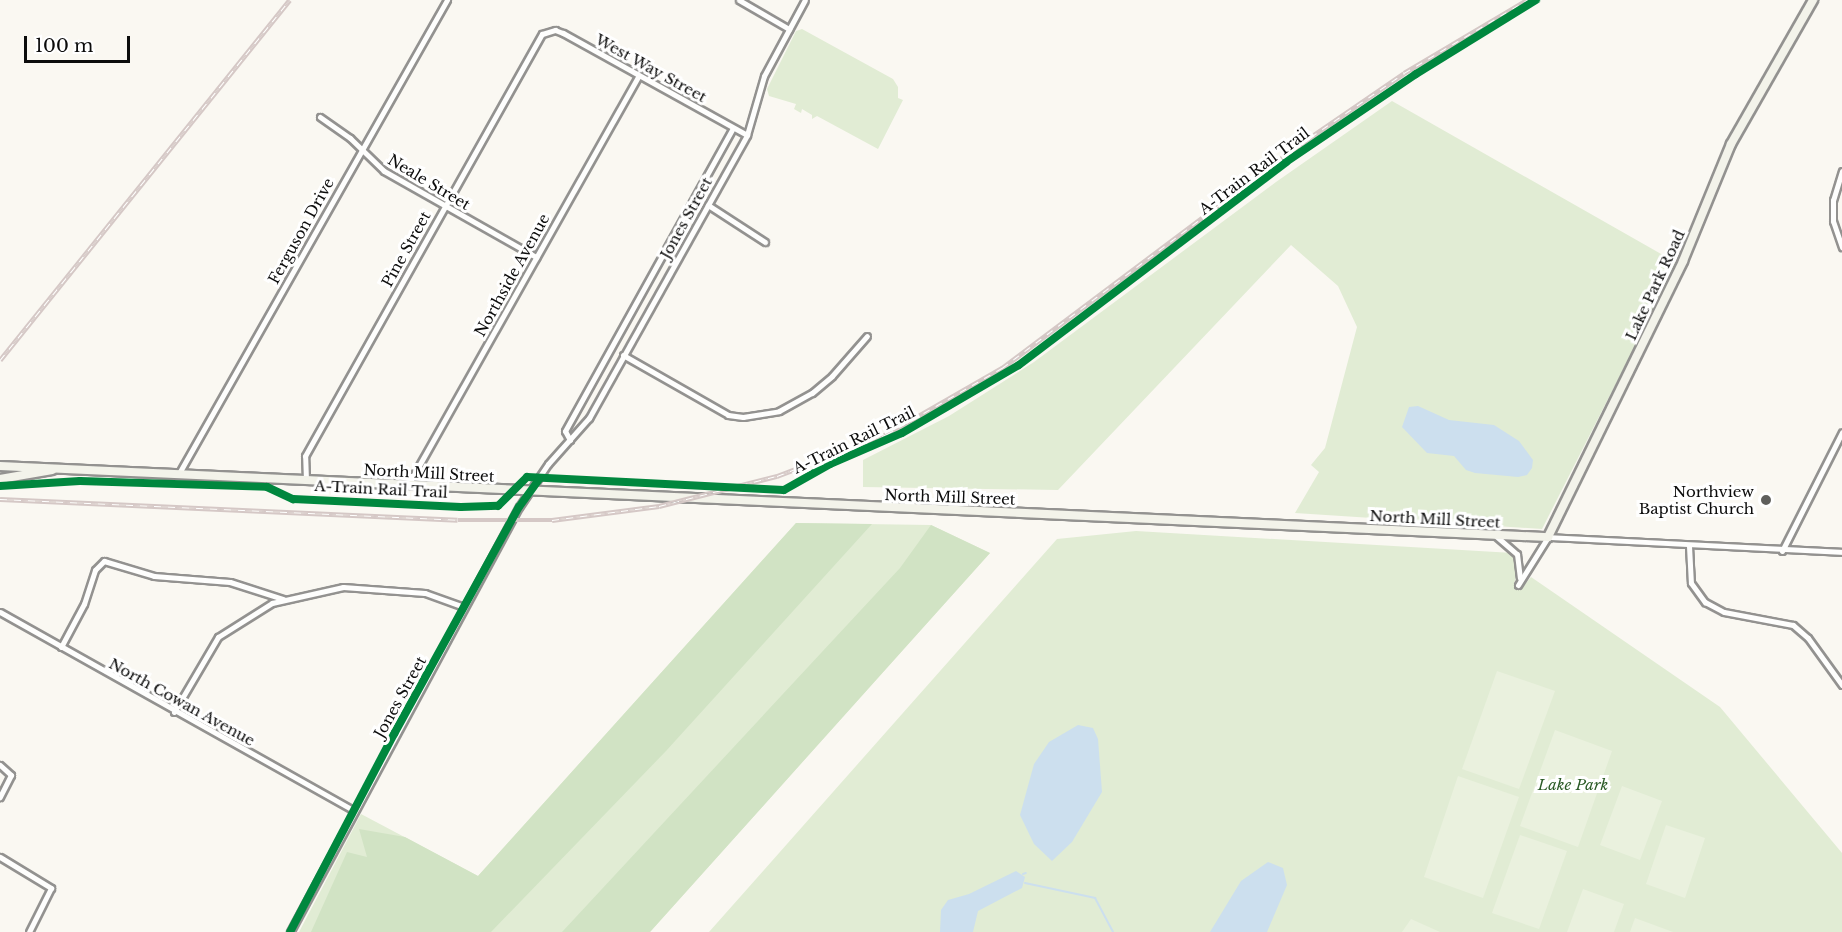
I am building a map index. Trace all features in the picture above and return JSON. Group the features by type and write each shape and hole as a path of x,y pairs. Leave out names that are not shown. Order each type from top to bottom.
{"main road":[{"name":"Lake Park Road","path":"1548,537 1683,261 1731,144 1813,0"},
{"name":"North Mill Street","path":"0,466 1548,537"},
{"name":"North Mill Street","path":"0,479 57,468"}],"street":[{"name":"Ferguson Drive","path":"178,475 341,181 363,153 447,0"},
{"path":"739,0 789,29"},
{"name":"Jones Street","path":"290,932 354,810 530,491 586,423 747,135 764,76 805,0"},
{"name":"West Way Street","path":"542,34 555,30 563,33 747,135"},
{"name":"Pine Street","path":"306,480 304,456 542,34"},
{"name":"Northside Avenue","path":"407,486 638,76"},
{"name":"Neale Street","path":"320,117 350,138 384,171 536,256"},
{"name":"Jones Street","path":"570,440 565,431 733,128"},
{"path":"1842,171 1833,200 1833,221 1842,247"},
{"path":"708,205 765,242"},
{"path":"623,356 728,415 752,417 779,411 812,393 832,376 867,336"},
{"path":"1782,551 1842,432"},
{"name":"Lake Park Road","path":"1496,536 1517,554 1519,584 1548,537"},
{"name":"North Mill Street","path":"1548,537 1782,551 1842,552"},
{"path":"1689,546 1691,583 1705,602 1724,612 1793,625 1808,638 1842,685"},
{"path":"61,647 84,604 95,570 104,561 154,576 230,582 283,599"},
{"path":"174,712 218,637 248,615 283,599 319,589 357,587 435,595 464,608"},
{"name":"North Cowan Avenue","path":"0,612 174,712 354,810"},
{"path":"0,765 11,775 0,797"},
{"path":"0,857 51,888 29,932"}],"green space":[{"path":"802,29 893,79 898,87 898,98 903,100 878,149 817,116 812,119 812,115 802,109 801,113 794,109 796,104 769,96 767,89 796,31"},
{"path":"1392,101 1677,263 1542,529 1295,513 1319,472 1311,465 1325,448 1357,327 1338,286 1291,245 1058,490 863,487 863,460 949,416 1034,362 1276,182"},
{"path":"796,523 931,525 990,553 650,932 299,932 361,814 478,876"},
{"path":"796,523 872,524 666,751 491,932 311,932 347,852 367,857 359,829 405,837 478,876"},
{"path":"931,525 990,553 650,932 562,932 900,568"},
{"name":"Lake Park","path":"1136,531 1513,553 1518,573 1514,583 1522,588 1531,577 1720,707 1842,853 1842,932 709,932 1057,539"},
{"path":"1497,671 1555,691 1519,789 1462,769"},
{"name":"Lake Park","path":"1555,730 1612,751 1578,847 1520,826"},
{"path":"1458,776 1519,797 1483,898 1424,877"},
{"path":"1622,786 1662,801 1640,860 1600,845"},
{"path":"1666,825 1705,838 1685,898 1646,884"},
{"path":"1520,835 1567,851 1539,929 1492,913"},
{"path":"1583,889 1624,904 1614,932 1567,932"},
{"path":"1635,918 1673,932 1630,932"},
{"path":"1411,919 1440,932 1402,932"}],"water":[{"path":"1418,406 1449,420 1494,425 1519,441 1533,460 1532,468 1527,475 1518,477 1475,473 1466,470 1454,456 1427,453 1402,427 1409,407"},
{"path":"1078,725 1093,728 1098,739 1102,792 1072,842 1052,861 1034,844 1020,815 1034,764 1049,742"},
{"path":"1268,862 1283,868 1287,885 1267,932 1210,932 1241,881"},
{"path":"1016,871 1025,877 1022,888 978,911 973,932 940,932 941,910 948,900 969,894"}],"waterway":[{"path":"1025,883 1095,898 1113,932"}],"railway":[{"path":"0,360 289,0"},
{"path":"0,499 458,520 552,520 659,506 777,476 887,434 1002,368 1299,145 1404,73 1527,0"}],"cycle path":[{"name":"A-Train Rail Trail","path":"0,486 80,481 267,487 293,499 461,507 498,506 527,477 784,490 830,464 902,433 1019,365 1286,162 1416,74 1536,0"},
{"path":"290,932 394,734 519,507 539,479"}],"place":[{"name":"Northview Baptist Church","path":"1766,500"}]}
